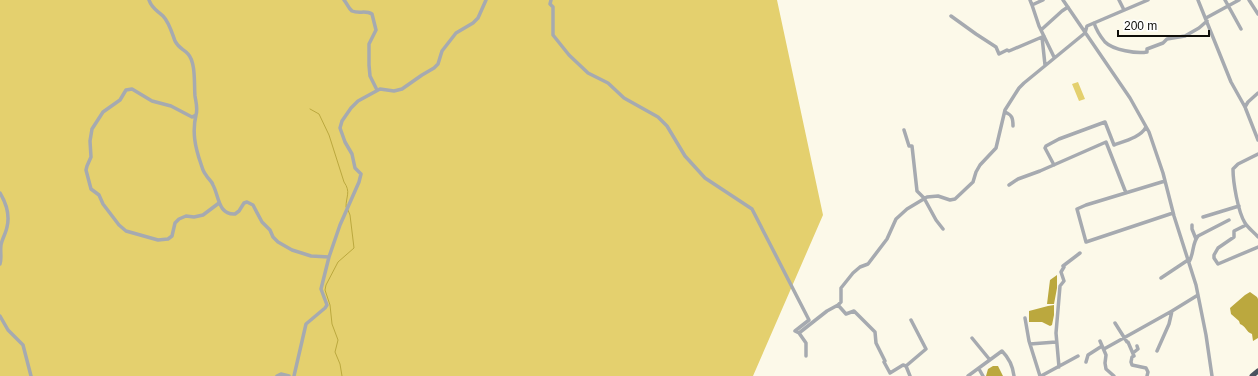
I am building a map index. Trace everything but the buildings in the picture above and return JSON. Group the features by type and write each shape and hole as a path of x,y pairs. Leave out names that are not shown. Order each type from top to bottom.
{"highway":[{"path":"1252,376 1258,371"}],"street":[{"path":"149,0 152,8 163,16 167,22 179,47 188,53 190,57 195,81 195,97 197,106 194,132 197,154 206,176 214,185 219,203 225,212 235,214 244,203 250,203 253,205 262,222 270,230 273,237 278,242 292,250 311,256 327,257"},
{"path":"344,0 352,10 356,12 370,12 372,14 376,30 369,44 369,65 370,76 377,90"},
{"path":"294,376 306,324 327,305 321,289 327,257 361,174 355,168 352,154 341,133 340,124 355,103 377,90 383,89 394,91 402,89 434,68 438,64 442,51 456,33 473,23 478,18 486,0"},
{"path":"551,0 550,4 553,7 553,35 569,55 588,72 608,83 624,98 658,117 667,126 685,156 701,173 732,197 752,210 809,320 796,331 806,343 806,356"},
{"path":"1030,0 1043,36 1054,57"},
{"path":"1032,5 1043,0"},
{"path":"1063,0 1124,88 1139,113 1157,152 1166,181 1173,213 1198,295 1212,376"},
{"path":"1120,0 1124,10"},
{"path":"799,333 827,311 842,302 841,288 853,273 860,267 868,264 887,239 896,218 924,198 938,196 950,200 956,199 973,182 980,165 996,148 1005,112 1019,88 1054,57 1086,34 1087,26 1148,0"},
{"path":"1198,0 1231,82 1244,107 1258,140"},
{"path":"1225,0 1241,29"},
{"path":"1094,23 1096,29 1106,43 1135,53 1147,52 1147,49 1162,43 1167,39 1185,36 1199,28 1206,19 1239,0"},
{"path":"1249,0 1258,14"},
{"path":"1041,30 1068,7"},
{"path":"951,16 996,47 999,54 1043,36"},
{"path":"1043,36 1045,65"},
{"path":"196,115 192,117 171,106 152,101 132,89 126,90 120,100 102,112 92,129 90,141 91,158 86,170 90,186 91,189 99,195 103,204 119,225 126,231 158,240 168,239 172,236 175,223 179,219 186,216 194,217 203,215 219,203"},
{"path":"1244,107 1258,93"},
{"path":"1005,112 1011,115 1013,126"},
{"path":"1054,165 1045,148 1059,139 1105,122 1114,146 1138,134 1146,129 1146,127"},
{"path":"904,130 907,142 909,146 912,146 916,188 943,229"},
{"path":"1009,185 1018,179 1106,142 1126,193"},
{"path":"1258,154 1238,164 1233,169 1241,217 1246,225 1258,237"},
{"path":"1166,181 1077,209 1086,242 1173,213"},
{"path":"0,193 4,199 8,218 7,228 1,245 2,259 0,264"},
{"path":"1203,217 1239,206"},
{"path":"1161,278 1191,258 1198,236 1229,220"},
{"path":"1192,225 1196,239"},
{"path":"1246,225 1234,231 1234,237 1218,248 1214,255 1216,262 1218,264 1258,247"},
{"path":"1059,367 1056,328 1060,286 1064,280 1061,272 1064,267 1063,266 1080,253"},
{"path":"1086,362 1088,355 1124,338 1198,295"},
{"path":"838,305 846,314 854,311 875,332 876,342 890,373 904,365 906,366 926,349 911,320"},
{"path":"1157,350 1172,311"},
{"path":"0,316 8,330 23,345 31,376"},
{"path":"1025,318 1030,344 1042,376 1078,356"},
{"path":"1116,323 1133,353"},
{"path":"972,338 990,360"},
{"path":"1030,344 1056,342"},
{"path":"1100,342 1106,355 1106,369 1114,376"},
{"path":"1137,346 1138,349 1133,353 1134,356 1132,357 1131,362 1132,365 1146,368 1148,372 1147,376"},
{"path":"968,376 1002,351 1009,359 1014,376"},
{"path":"906,366 910,376"},
{"path":"979,369 983,376"},
{"path":"277,376 282,374 289,376"}],"shaded area":[{"path":"0,0 777,0 823,215 753,376 0,376"},
{"path":"1078,82 1085,99 1079,101 1072,84"},
{"path":"1057,275 1057,288 1054,304 1047,304 1050,280"},
{"path":"1250,292 1258,299 1258,338 1253,341 1252,334 1248,332 1244,326 1240,324 1239,321 1231,314 1230,308"},
{"path":"1054,305 1052,325 1050,326 1042,322 1029,322 1029,311"},
{"path":"993,366 998,366 1003,376 986,376 988,369"}],"waterway":[{"path":"310,109 319,114 329,135 347,189 348,194 346,207"},
{"path":"342,376 340,364 335,352 338,340 332,324 330,305 325,290 338,262 354,248 348,210"}]}
